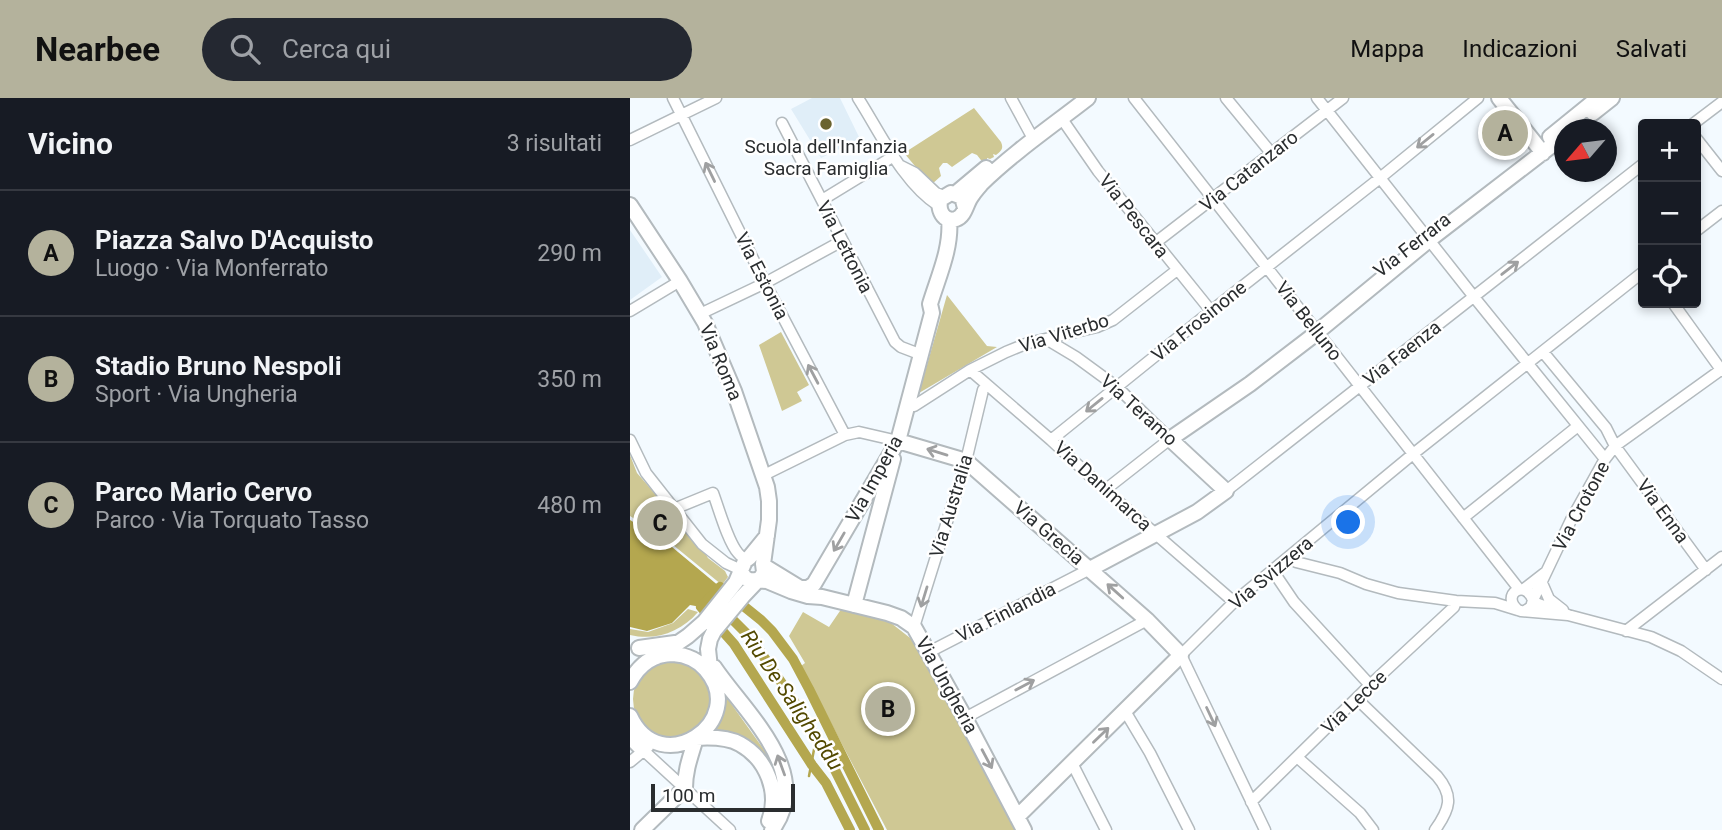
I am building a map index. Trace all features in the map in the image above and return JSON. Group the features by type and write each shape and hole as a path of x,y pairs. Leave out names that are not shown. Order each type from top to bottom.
{"street":[{"name":"Via Estonia","path":"673,98 765,283 845,435"},
{"path":"630,140 716,98"},
{"path":"859,98 900,166 915,173 946,199 964,200 957,215"},
{"path":"1012,98 1030,133"},
{"path":"957,215 941,213 946,199 1075,98"},
{"path":"957,215 982,184 1088,98"},
{"name":"Via Belluno","path":"1134,98 1510,577 1517,592 1512,604 1527,606"},
{"path":"1226,98 1272,153"},
{"path":"1317,98 1605,459"},
{"name":"Via Catanzaro","path":"1155,243 1343,98"},
{"name":"Via Frosinone","path":"1051,440 1478,98"},
{"path":"1499,98 1544,147"},
{"path":"1511,98 1544,147"},
{"name":"Via Ferrara","path":"1105,490 1230,396 1246,375 1315,328 1544,147 1598,98"},
{"path":"1586,119 1612,98"},
{"path":"1700,119 1722,102"},
{"name":"Via Pescara","path":"1062,119 1098,171 1211,311"},
{"name":"Via Lettonia","path":"782,124 895,342 922,355"},
{"name":"Via Ferrara","path":"1544,147 1554,142"},
{"path":"1701,144 1722,171"},
{"path":"822,201 894,156"},
{"name":"Via Faenza","path":"1157,535 1226,491 1638,168"},
{"name":"Via Roma","path":"630,205 700,314 726,370 764,475 769,501 768,535 755,568 736,593 709,626 650,660 630,682"},
{"path":"1701,227 1722,211"},
{"name":"Via Imperia","path":"814,583 881,480 898,441 932,313 930,304 957,215"},
{"path":"700,314 765,283 842,241"},
{"name":"Via Viterbo","path":"909,404 914,406 970,370 1006,352 1028,343 1097,327 1112,320 1177,270"},
{"name":"Via Svizzera","path":"1020,823 1072,764 1234,603 1413,454 1638,276"},
{"path":"630,311 680,281"},
{"path":"1677,308 1722,370"},
{"name":"Via Teramo","path":"1046,339 1117,387 1226,491"},
{"name":"Via Enna","path":"1543,352 1606,428 1615,446 1706,570"},
{"name":"Via Danimarca","path":"970,370 1234,603"},
{"name":"Via Crotone","path":"1527,606 1542,583 1571,520 1615,446 1722,370"},
{"name":"Via Australia","path":"914,627 966,461 986,386"},
{"path":"1463,518 1578,426"},
{"path":"764,475 845,435 859,432 898,441"},
{"path":"630,440 646,473 707,548 726,563 755,568 800,588 808,588 814,583 822,597"},
{"name":"Via Grecia","path":"898,441 966,461 1147,620 1181,655"},
{"path":"855,606 881,480"},
{"path":"674,509 713,493 732,544 755,568"},
{"name":"Via Finlandia","path":"929,652 1157,535"},
{"path":"1290,556 1296,562 1340,573 1398,593 1456,601 1527,606 1651,637 1722,678"},
{"path":"1626,631 1722,557"},
{"name":"Via Ungheria","path":"755,568 767,581 791,592 887,612 914,627 1020,823"},
{"path":"1273,571 1294,602 1370,685"},
{"name":"Via Crotone","path":"1517,592 1547,571"},
{"path":"1542,583 1549,598 1569,615"},
{"path":"1478,602 1517,592 1530,592 1527,606"},
{"name":"Via Lecce","path":"1251,802 1454,607 1456,601"},
{"path":"965,718 1147,620"},
{"path":"634,734 658,743 684,744 705,731 712,722 718,699 715,673 708,649 709,626"},
{"path":"634,647 677,643"},
{"path":"634,647 659,656 689,657 715,673 764,735 778,756 786,782 786,796 781,814 772,830"},
{"path":"1181,655 1265,830"},
{"path":"1357,699 1446,786 1448,804 1436,830"},
{"path":"1125,711 1150,753 1189,830"},
{"path":"630,716 636,727 634,734 643,750 725,829"},
{"path":"696,738 715,737 739,743 764,769 774,799 773,812 765,830"},
{"path":"691,754 715,737"},
{"path":"642,830 685,788 685,775 696,738"},
{"path":"630,762 643,750 658,743"},
{"path":"1298,758 1360,813 1373,830"},
{"path":"1072,764 1106,830"}],"shaded area":[{"name":"Scuola dell'Infanzia Sacra Famiglia","path":"812,98 840,98 860,139 821,158 791,109"},
{"path":"974,108 1001,142 1002,150 996,155 993,154 994,157 987,158 984,164 972,153 952,167 943,163 939,168 941,176 931,185 904,153"},
{"path":"630,230 662,277 630,300"},
{"path":"947,295 987,346 997,347 919,393"},
{"path":"781,332 809,385 797,392 802,401 782,411 759,345"},
{"path":"630,455 637,473 708,558 725,571 728,577 722,585 667,540 630,516"},
{"path":"630,520 666,542 720,587 701,607 690,605 672,623 647,631 630,627"},
{"path":"842,608 891,623 914,641 1016,830 887,830 801,666 805,663 789,636 803,612 829,627"},
{"path":"688,609 698,612 676,630 649,637 630,635 630,629 648,632 673,623"},
{"path":"672,660 687,663 699,672 708,684 711,699 708,714 699,726 687,735 672,738 657,735 645,726 636,714 633,699 636,684 645,672 657,663"},
{"path":"722,691 772,762 768,764 755,747 743,739 707,734"}],"waterway":[{"name":"Riu De Saligheddu","path":"850,830 826,783 734,644 701,607 720,587 761,620 793,659 879,830"},
{"name":"Riu De Saligheddu","path":"724,611 751,638 794,701 833,766 865,830"},
{"path":"809,776 816,739"}],"place":[{"name":"Scuola dell'Infanzia Sacra Famiglia","path":"826,124"},
{"name":"Piazza Salvo D'Acquisto","path":"1505,133"},
{"name":"Parco Mario Cervo","path":"660,523"},
{"name":"Stadio Bruno Nespoli","path":"888,709"}]}
